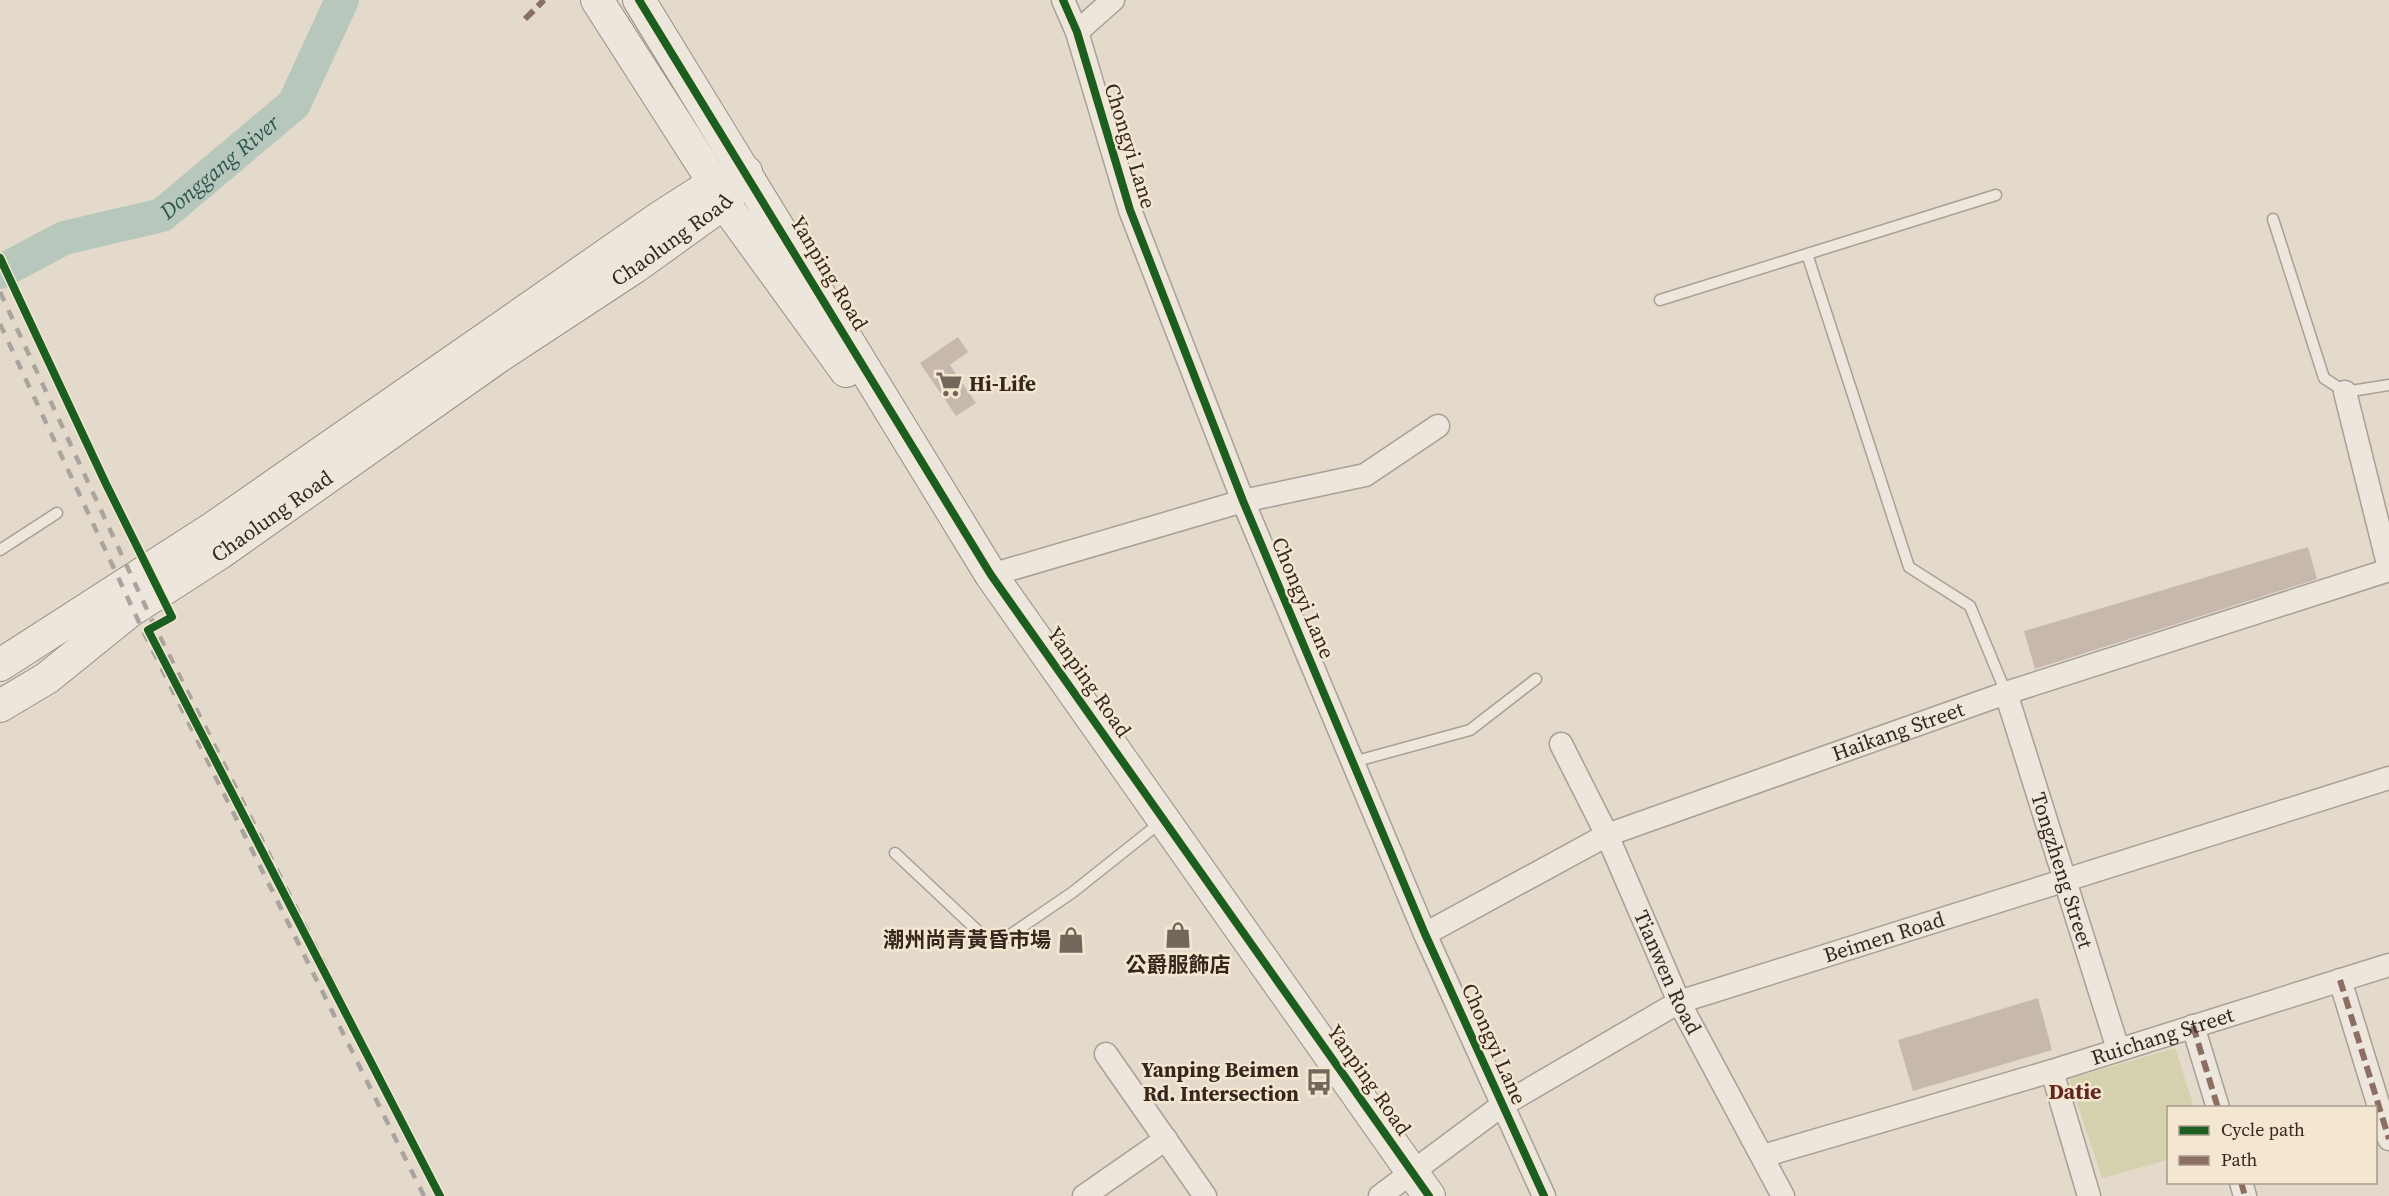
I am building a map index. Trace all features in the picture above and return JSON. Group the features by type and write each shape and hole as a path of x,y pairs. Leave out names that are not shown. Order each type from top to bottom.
{"street":[{"name":"Yanping Road","path":"597,0 713,185 975,549"},
{"name":"Yanping Road","path":"639,0 991,575 1421,1184"},
{"name":"Chongyi Lane","path":"1063,0 1077,32 1130,210 1243,501 1425,934 1501,1106 1544,1196"},
{"path":"1077,32 1113,0"},
{"name":"Chaolung Road","path":"0,665 213,528 662,216 713,185 746,172"},
{"name":"Chaolung Road","path":"0,706 46,678 130,611 220,553 498,357 635,267 713,185"},
{"path":"2345,392 2389,569"},
{"path":"991,575 1243,501 1365,475 1438,426"},
{"name":"Haikang Street","path":"1425,934 1607,835 2006,693 2389,569"},
{"name":"Tongzheng Street","path":"2006,693 2118,1049"},
{"name":"Tianwen Road","path":"1561,744 1607,835 1679,1002 1783,1196"},
{"name":"Beimen Road","path":"1380,1196 1421,1184 1501,1106 1679,1002 2389,778"},
{"name":"Ruichang Street","path":"1763,1156 2052,1071 2389,964"},
{"path":"2340,980 2389,1139"},
{"path":"2193,1026 2218,1106"},
{"path":"1106,1054 1205,1196"},
{"path":"2052,1071 2089,1196"},
{"path":"1084,1196 1166,1139"}],"lane":[{"path":"1660,300 1996,195"},
{"path":"2273,219 2324,378 2345,392 2389,385"},
{"path":"1807,254 1909,567 1970,606 2006,693"},
{"path":"0,550 57,513"},
{"path":"1353,762 1470,730 1536,679"},
{"path":"895,853 980,933 1004,939 1073,892 1164,820"}],"shaded area":[{"path":"2175,1048 2194,1106 2167,1106 2167,1160 2102,1178 2069,1079"}],"building":[{"name":"Hi-Life","path":"958,337 968,352 950,365 976,403 956,416 920,363"},
{"path":"2308,547 2317,579 2035,669 2024,631"},
{"path":"2038,998 2052,1050 1913,1091 1898,1040"}],"waterway":[{"name":"Donggang River","path":"0,272 64,238 162,215 294,104 342,0"}],"railway":[{"path":"0,292 156,629 441,1196"},
{"path":"0,324 145,635 424,1196"}],"marked path":[{"path":"525,19 544,0"},
{"path":"2340,980 2389,1139"},
{"path":"2193,1026 2217,1106"},
{"path":"2242,1184 2245,1196"}],"cycle path":[{"path":"639,0 991,575 1429,1196"},
{"path":"1063,0 1077,32 1130,210 1243,501 1425,934 1544,1196"},
{"path":"0,258 106,484 172,617 148,630 440,1196"}],"place":[{"name":"Hi-Life","path":"949,384"},
{"name":"公爵服飾店","path":"1178,935"},
{"name":"潮州尚青黃昏市場","path":"1071,940"},
{"name":"Yanping Beimen Rd. Intersection","path":"1319,1082"}],"district":[{"name":"Datie","path":"2075,1091"}]}
